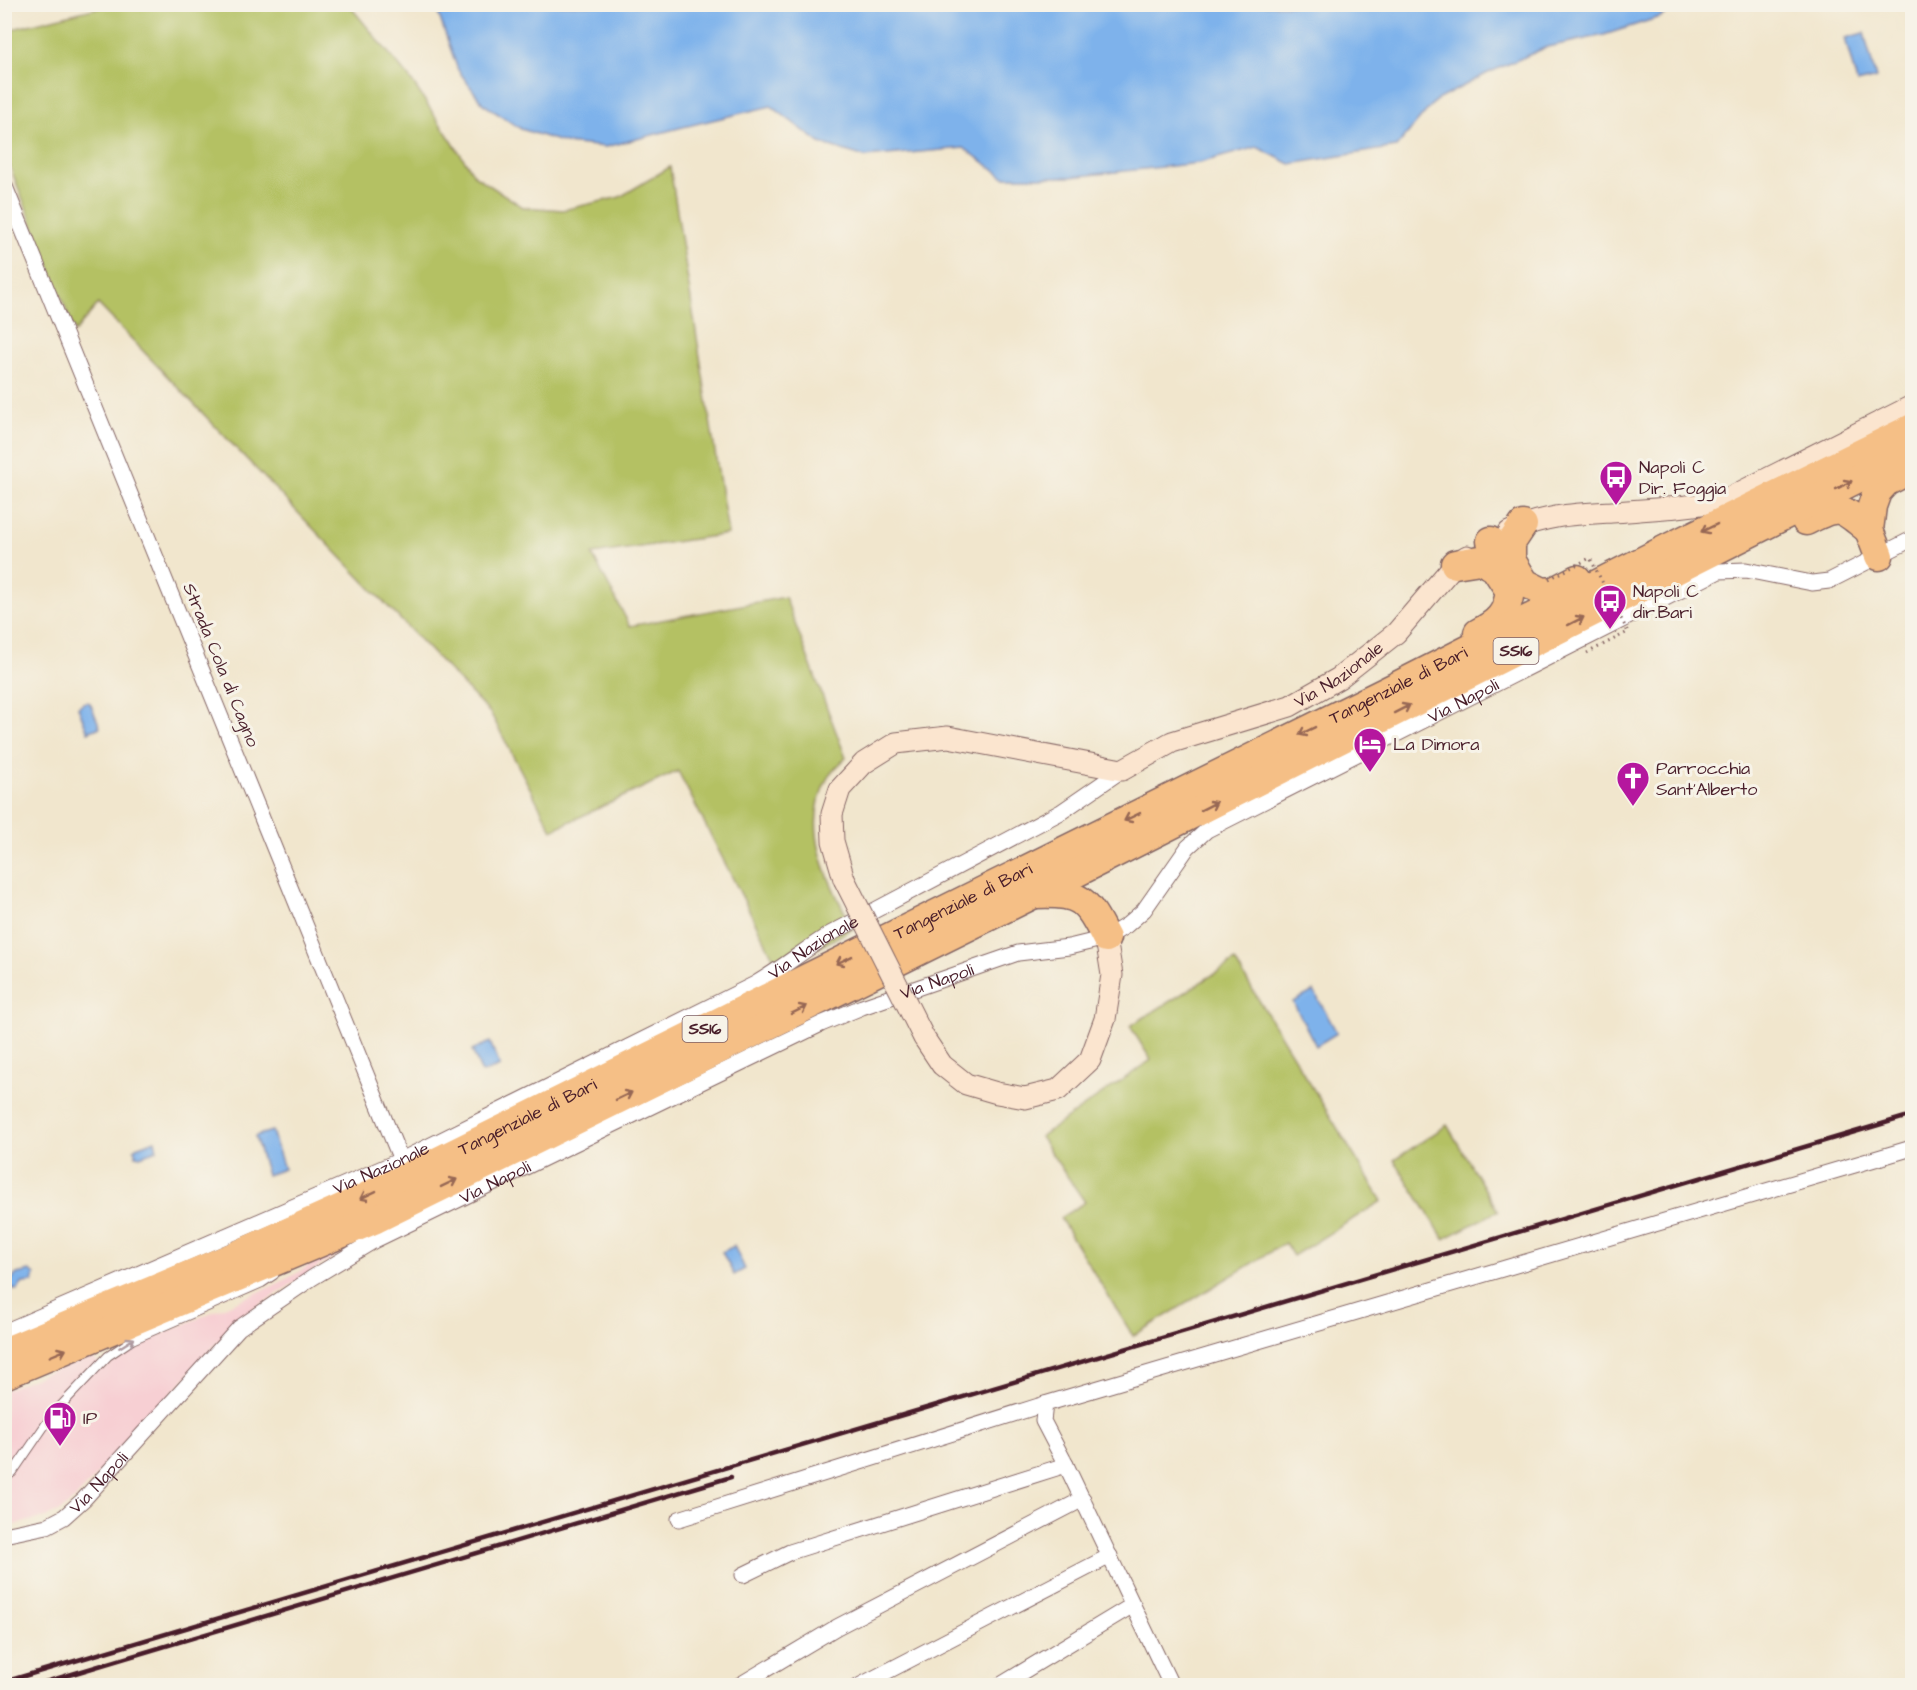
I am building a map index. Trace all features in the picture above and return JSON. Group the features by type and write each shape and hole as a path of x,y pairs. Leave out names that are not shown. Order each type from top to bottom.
{"highway":[{"name":"Tangenziale di Bari","path":"4,1352 232,1257 359,1200 1912,428"},
{"name":"Tangenziale di Bari","path":"4,1375 376,1219 1120,852 1912,451"},
{"path":"1874,543 1872,506 1877,492 1886,482 1912,468"},
{"path":"1733,541 1763,542 1826,511 1841,509 1850,513 1874,543"},
{"path":"1455,564 1499,556 1523,525"},
{"path":"1499,556 1525,583 1543,592 1554,591 1637,550 1668,548"},
{"path":"1397,686 1431,657 1495,624 1508,607 1510,591 1499,556"},
{"path":"1092,910 1091,891 1097,876 1120,852"},
{"path":"1034,894 1062,893 1079,898 1092,910 1106,938"}],"street":[{"name":"Strada Cola di Cagno","path":"4,184 401,1160"},
{"path":"1523,525 1556,516 1694,507 1727,500 1912,406"},
{"name":"Via Napoli","path":"4,1535 46,1526 64,1517 84,1499 239,1328 312,1278 375,1240 821,1024 862,1007 1018,953 1069,947 1106,938 1127,925 1144,910 1188,847 1207,830 1719,571 1746,570 1812,583 1829,581 1874,543 1912,539"},
{"name":"Via Nazionale","path":"4,1332 401,1160 755,984 783,968 830,934 1061,812 1122,770 1172,742 1290,706 1339,678 1396,633 1455,564"},
{"path":"1106,938 1112,975 1105,1019 1090,1060 1058,1090 1025,1098 966,1084 942,1065 924,1038 844,879 833,841 832,814 840,789 864,763 896,743 948,737 1122,770"},
{"path":"678,1519 1045,1404 1912,1148"},
{"path":"1045,1404 1043,1421 1083,1499 1170,1683 1169,1686"},
{"path":"743,1575 790,1552 1066,1465"},
{"path":"738,1686 837,1627 1083,1499"},
{"path":"859,1686 1110,1557"},
{"path":"999,1686 1132,1605"}],"lane":[{"path":"288,1266 322,1242"},
{"path":"4,1479 13,1472 52,1415 108,1356 132,1340 262,1283 279,1272"}],"path":[{"path":"1549,579 1590,558 1628,632 1587,652"}],"shaded area":[{"path":"368,1235 241,1317 74,1500 60,1511 46,1517 5,1527 5,1390 90,1355 104,1369 132,1347 277,1284 301,1271 321,1255"}],"green space":[{"path":"109,5 349,5 411,80 475,176 523,207 563,210 620,197 670,167 728,534 592,554 630,626 785,597 846,758 827,779 819,798 816,818 821,856 835,893 853,929 779,969 678,771 552,830 491,714 98,304 75,332 5,154 4,31"},
{"path":"1235,961 1382,1201 1293,1256 1285,1243 1133,1336 1060,1218 1085,1202 1040,1137 1151,1060 1130,1026"},
{"path":"1447,1125 1498,1211 1444,1239 1394,1160"}],"water":[{"path":"434,5 1681,5 1660,17 1604,35 1547,47 1488,73 1435,101 1396,147 1290,164 1257,147 1199,163 1070,177 1004,177 964,148 865,157 820,143 771,106 606,147 565,143 521,129 483,104 458,70"},
{"path":"1864,33 1876,78 1857,83 1845,38"},
{"path":"86,702 90,703 100,727 88,732 78,707"},
{"path":"1314,991 1337,1033 1316,1046 1293,1002"},
{"path":"490,1042 500,1066 482,1073 472,1050"},
{"path":"272,1131 284,1169 267,1175 255,1136"},
{"path":"155,1140 157,1150 140,1156 136,1155 134,1149 136,1147"},
{"path":"734,1246 745,1269 734,1275 722,1252"},
{"path":"30,1271 35,1275 33,1282 23,1283 17,1290 12,1289 9,1282 17,1274"}],"railway":[{"path":"4,1682 1912,1115"},
{"path":"32,1686 731,1477"}],"place":[{"name":"Napoli C Dir. Foggia","path":"1616,506"},
{"name":"Napoli C dir.Bari","path":"1610,630"},
{"name":"La Dimora","path":"1370,773"},
{"name":"Parrocchia Sant'Alberto","path":"1633,807"},
{"name":"IP","path":"60,1447"}]}
